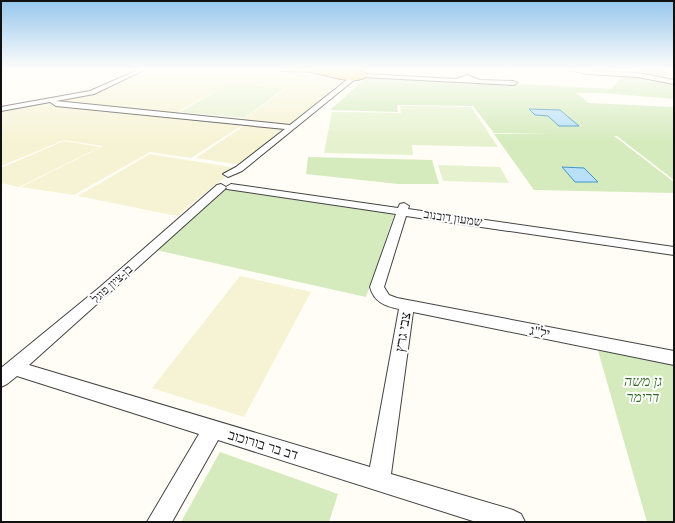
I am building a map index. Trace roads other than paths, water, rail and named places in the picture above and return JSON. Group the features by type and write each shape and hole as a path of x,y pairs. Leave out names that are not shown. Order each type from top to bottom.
{"street":[{"path":"1,109 85,93"},
{"path":"226,187 216,183 216,180 239,170 334,93"},
{"path":"245,177 251,168 339,93"},
{"path":"51,100 51,102 56,104 292,127"},
{"name":"שמעון דובנוב","path":"228,174 236,174 264,186 674,251"},
{"name":"בן-ציון פוגל","path":"7,374 226,187 240,185 245,177"},
{"name":"שמעון דובנוב","path":"226,187 403,208 674,245"},
{"name":"צבי גרץ","path":"379,481 407,305 382,298 378,293 377,287 403,208"},
{"name":"יל\"ג","path":"407,305 674,358"},
{"name":"דב בר בורוכוב","path":"7,374 213,430 513,522"},
{"path":"159,522 213,430"}],"water":[{"path":"529,109 560,110 579,126 559,126 548,116 535,115"},
{"path":"562,167 584,168 598,182 575,182"}],"park label":[{"name":"גן משה דרימר","path":"643,390"}]}
